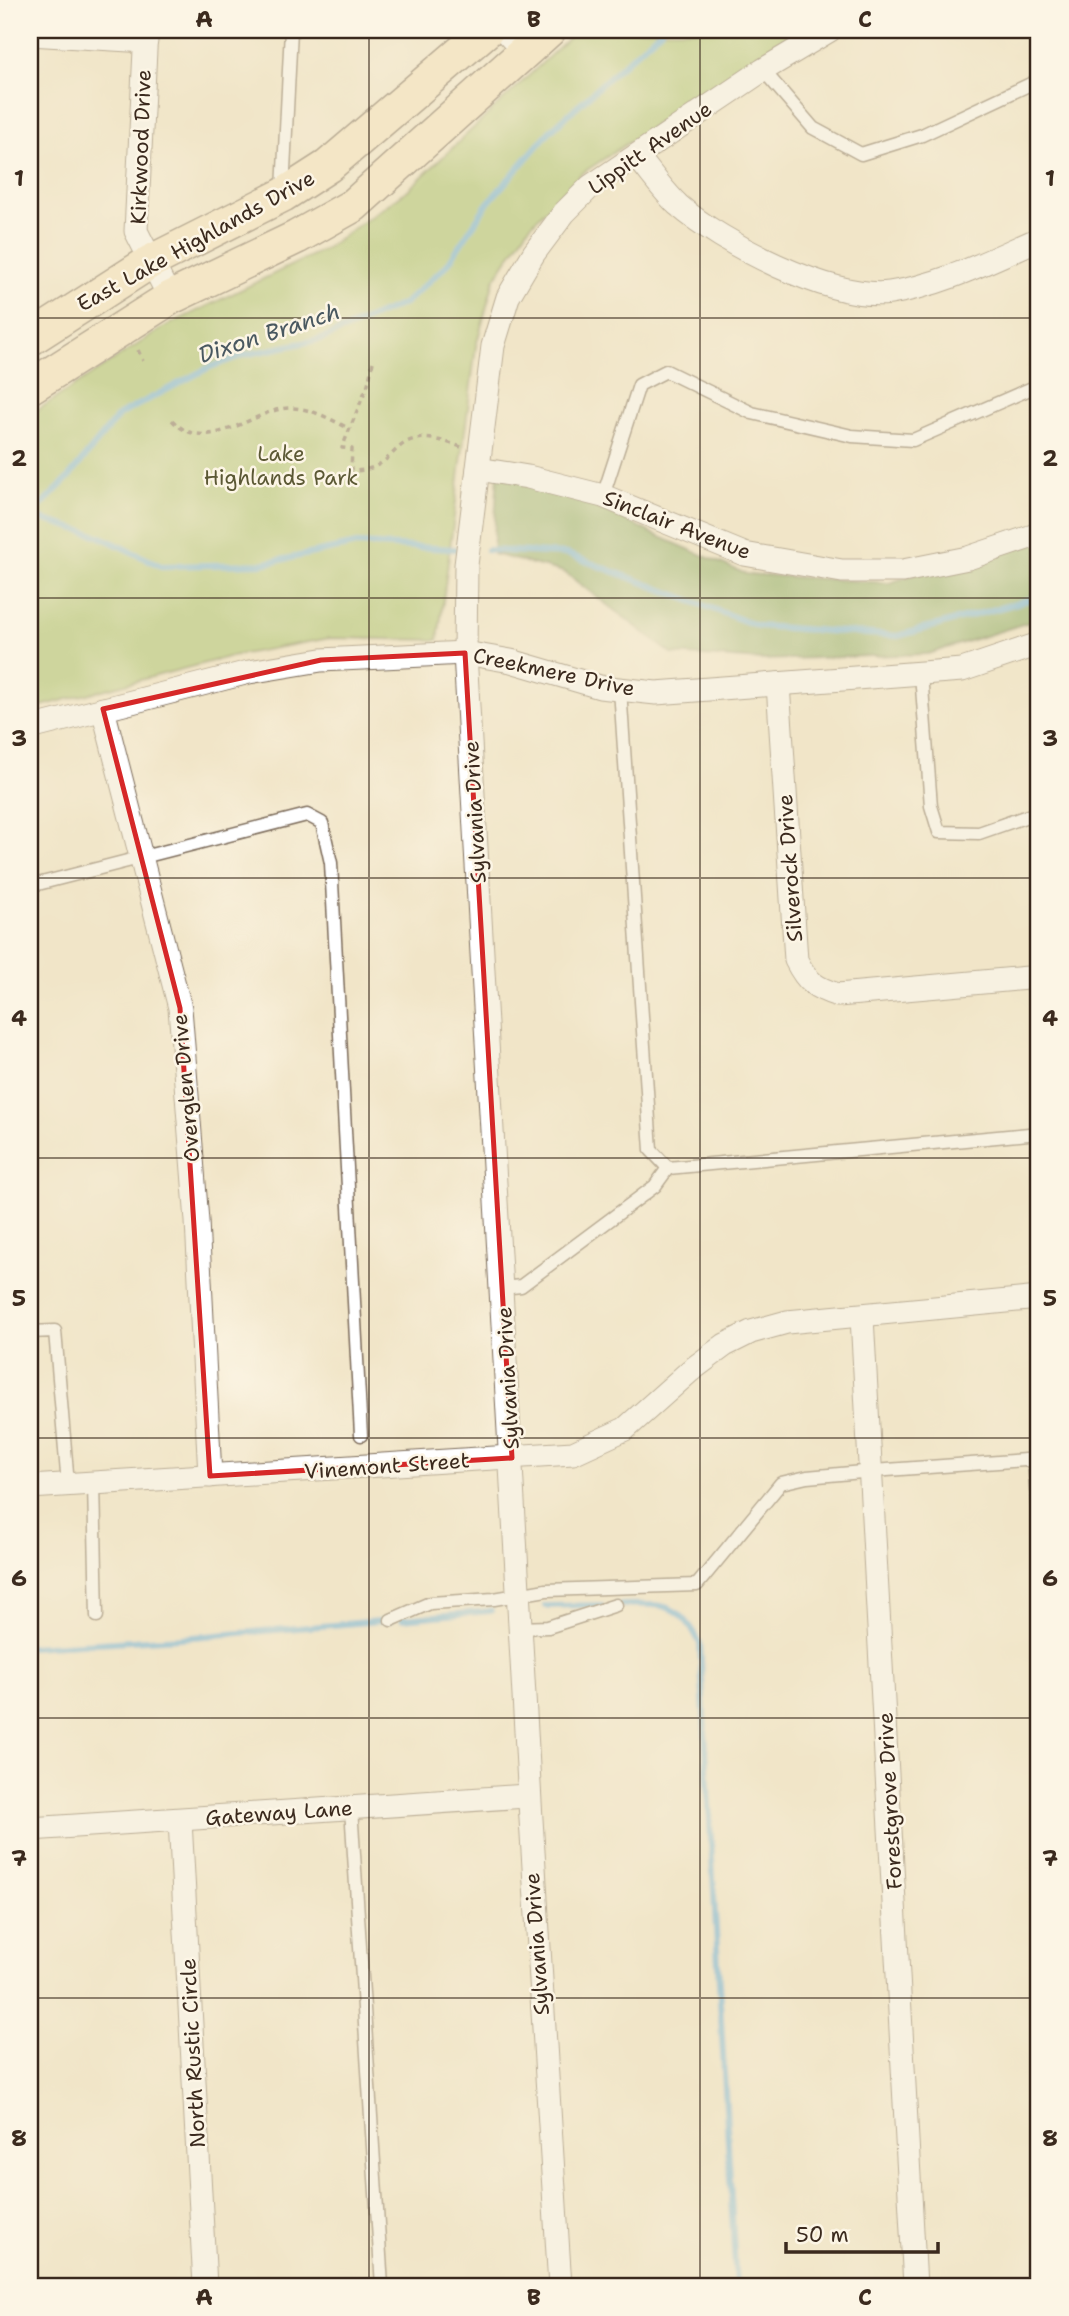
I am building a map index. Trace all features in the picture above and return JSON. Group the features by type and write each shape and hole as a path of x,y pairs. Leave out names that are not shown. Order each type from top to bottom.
{"main road":[{"name":"East Lake Highlands Drive","path":"30,339 150,262 283,195 328,166 487,30"},
{"name":"East Lake Highlands Drive","path":"30,387 170,298 297,237 354,205 514,41 549,30"}],"street":[{"name":"Lippitt Avenue","path":"479,461 493,346 508,298 534,253 564,213 591,186 763,70 830,30"},
{"path":"30,34 146,35"},
{"name":"Kirkwood Drive","path":"146,35 136,231 170,298"},
{"path":"637,156 677,204 708,228 811,282 848,292 887,293 942,282 1039,239"},
{"name":"Sinclair Avenue","path":"479,461 603,496 744,554 842,571 903,571 968,558 1039,534"},
{"name":"Sylvania Drive","path":"479,461 466,565 465,653 512,1458 527,1796 560,2286"},
{"name":"Creekmere Drive","path":"30,729 249,672 321,660 465,653 511,661 620,689 656,692 962,670 1039,644"},
{"name":"Silverock Drive","path":"778,684 796,960 805,979 814,988 838,995 1039,977"},
{"name":"Overglen Drive","path":"103,709 180,1009 197,1221 211,1476"},
{"name":"Vinemont Street","path":"30,1487 573,1453 625,1429 690,1371 725,1345 751,1332 787,1322 862,1317 1039,1298"},
{"name":"Forestgrove Drive","path":"862,1317 873,1471 915,2286"},
{"name":"Gateway Lane","path":"30,1829 527,1796"},
{"name":"North Rustic Circle","path":"180,1820 205,2286"}],"lane":[{"path":"283,195 291,30"},
{"path":"763,70 813,128 861,154 922,135 1039,80"},
{"path":"603,496 639,385 666,371 752,413 852,436 913,440 1039,385"},
{"path":"921,674 931,806 939,832 979,833 1039,812"},
{"path":"620,689 651,1150 668,1168"},
{"path":"30,886 307,816 322,823 331,863 361,1435"},
{"path":"502,1288 521,1286 655,1186 668,1168 1039,1133"},
{"path":"30,1332 55,1331 68,1485"},
{"path":"391,1620 430,1603 546,1590 696,1585 781,1483 873,1471 1037,1459 1039,1531"},
{"path":"94,1483 97,1616"},
{"path":"520,1628 548,1627 615,1605"},
{"path":"351,1808 382,2286"}],"path":[{"path":"141,355 143,361"},
{"path":"373,362 368,384 342,448 352,449 351,471 377,467 410,439 426,436 479,461"},
{"path":"172,420 190,434 229,431 283,409 306,410 348,428"}],"highlighted area":[{"path":"465,653 512,1458 210,1476 180,1008 103,709 321,660"}],"green space":[{"name":"Lake Highlands Park","path":"577,30 799,30 581,174 529,227 494,280 476,346 438,640 330,638 232,656 30,709 30,415 166,326 325,249 408,190"},
{"path":"499,456 651,533 746,574 889,583 1039,533 1039,619 928,654 762,660 672,654 564,572 493,554"}],"waterway":[{"name":"Dixon Branch","path":"30,517 68,478 119,415 208,368 244,355 322,339 405,303 447,265 487,204 550,131 661,30"},
{"path":"32,516 99,536 161,566 261,564 357,544 454,549"},
{"path":"487,550 567,554 758,626 898,636 1039,597"},
{"path":"545,1606 601,1605"},
{"path":"616,1605 657,1605 676,1612 685,1619 700,1644 736,2286"},
{"path":"402,1619 491,1611"},
{"path":"30,1647 181,1638 391,1620"}]}
